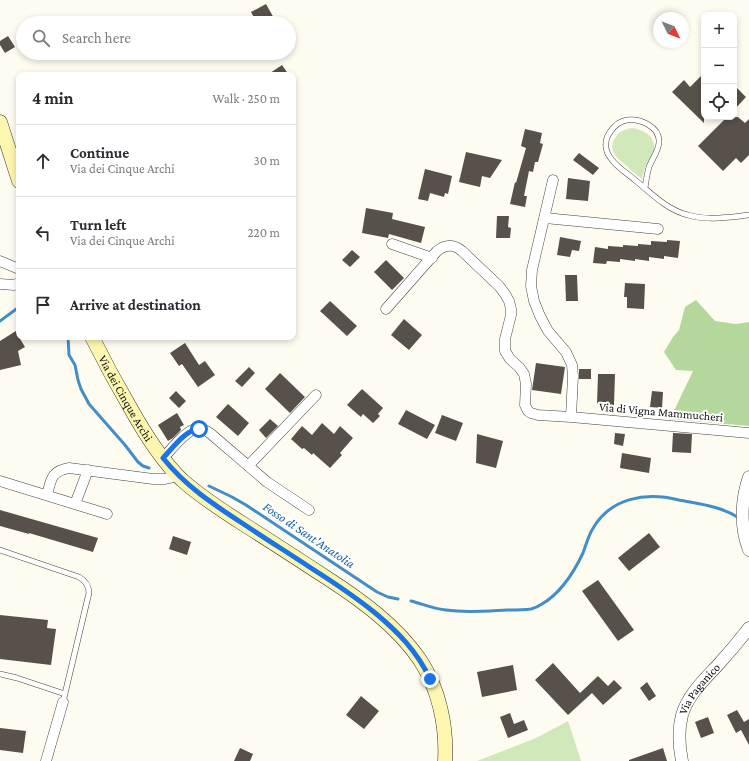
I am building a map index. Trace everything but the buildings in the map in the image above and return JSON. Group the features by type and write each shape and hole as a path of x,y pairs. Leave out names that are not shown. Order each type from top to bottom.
{"main road":[{"path":"0,122 16,172"},
{"name":"Via dei Cinque Archi","path":"94,340 141,427 153,445 178,476 207,500 356,598 403,638 424,666 436,693 444,731 445,761"}],"street":[{"path":"553,180 531,280 535,306 544,324 554,339 566,352 572,365 573,376 571,417"},
{"path":"545,218 658,229"},
{"path":"392,244 432,258"},
{"name":"Via di Vigna Mammucheri","path":"386,309 440,249 450,245 457,247 499,286 507,296 511,309 510,323 506,340 506,351 510,359 524,374 526,384 525,405 528,411 535,415 749,432"},
{"path":"0,261 16,268"},
{"path":"0,284 16,284"},
{"path":"248,466 316,396"},
{"path":"163,458 186,434 192,430 199,429 206,431 267,482 309,510"},
{"path":"47,495 54,474 65,469 72,468 158,480 178,476"},
{"path":"75,504 88,470"},
{"path":"748,546 743,515 743,501 749,477"},
{"path":"0,481 107,514"},
{"name":"Via Paganico","path":"682,761 680,727 682,716 688,701 697,687 749,628"},
{"path":"46,761 64,698"}],"lane":[{"path":"646,188 648,172 659,145 659,137 657,132 644,122 627,120 616,125 611,130 606,141 606,150 613,161 669,207 688,215 711,218 749,215"},
{"path":"0,550 79,577 87,584 89,593 64,698 52,690 21,679 0,674"}],"green space":[{"path":"631,128 640,130 647,134 651,137 654,144 652,155 647,163 642,179 620,160 613,151 612,147 618,134"},
{"path":"696,300 715,321 736,324 749,322 749,426 670,419 693,371 676,370 664,352 679,330 685,307"},
{"path":"568,721 581,761 477,761 536,738"}],"waterway":[{"name":"Fosso di Sant'Anatolia","path":"0,321 16,309"},
{"name":"Fosso di Sant'Anatolia","path":"68,340 69,355 75,365 81,389 89,404 138,462 149,468"},
{"name":"Fosso di Sant'Anatolia","path":"209,486 246,505 377,592 388,597 398,599"},
{"name":"Fosso di Sant'Anatolia","path":"411,601 437,609 454,611 476,612 525,610 537,607 555,594 566,582 583,553 588,538 600,519 609,510 630,500 642,497 667,498 717,508 739,518"}],"route":[{"path":"199,429 192,430 186,434 163,458 183,481 207,500 364,604 403,638 420,660 430,679"}]}
